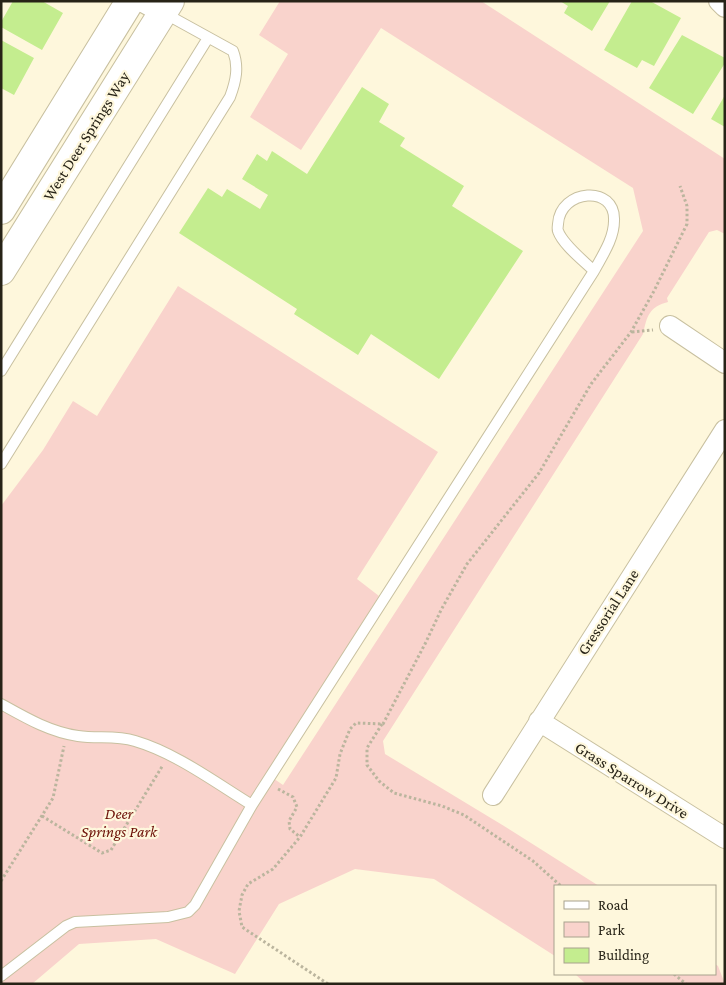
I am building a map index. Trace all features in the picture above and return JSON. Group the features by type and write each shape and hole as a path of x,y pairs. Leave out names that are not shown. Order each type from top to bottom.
{"main road":[{"name":"West Deer Springs Way","path":"1,210 130,1"},
{"name":"West Deer Springs Way","path":"1,271 158,5"}],"street":[{"path":"719,1 725,7"},
{"path":"670,326 725,363"},
{"name":"Gressorial Lane","path":"493,795 725,430"},
{"name":"Grass Sparrow Drive","path":"539,721 724,836"}],"lane":[{"path":"1,464 230,97 237,73 233,52 158,5"},
{"path":"1,371 208,38"},
{"path":"1,976 66,926 75,922 168,917 188,912 195,905 252,805 594,271 612,236 614,221 612,208 605,199 592,194 574,198 563,206 558,216 557,230 568,246 594,271"},
{"path":"1,704 56,732 79,736 134,740 151,746 252,805"}],"path":[{"path":"560,885 533,861 464,815 442,806 394,793 379,781 367,764 367,748 383,724 441,610 468,564 540,473 591,384 631,332 654,291 687,224 687,206 680,186"},
{"path":"328,984 242,927 239,911 242,896 248,884 273,869 300,837 336,778 340,754 350,729 356,723 383,724"},
{"path":"1,881 53,798 66,734"},
{"path":"42,816 102,853 110,850 169,756"},
{"path":"266,783 293,797 296,807 288,821 290,829 300,837"},
{"path":"675,975 686,984"}],"green space":[{"name":"Deer Springs Park","path":"280,1 481,1 725,159 725,234 717,230 709,232 667,298 668,302 650,313 643,334 383,741 385,754 597,885 554,885 554,955 434,879 355,869 279,904 235,974 156,939 79,944 32,984 1,984 1,506 43,450 73,401 97,416 178,286 438,452 357,579 379,596 267,774 283,785 643,231 633,188 381,28 301,150 250,117 288,54 259,35"},
{"path":"716,965 725,984 586,984 576,975 716,975"}],"building":[{"path":"13,1 42,1 63,13 42,50 1,27 1,22"},
{"path":"560,1 610,1 592,31 564,13 568,6"},
{"path":"632,1 650,1 681,18 654,66 642,60 637,68 604,50"},
{"path":"682,35 725,58 725,63 693,114 649,88"},
{"path":"1,40 34,58 14,95 1,88"},
{"path":"362,87 389,104 379,122 405,138 400,146 464,186 452,206 523,251 439,379 371,334 358,355 294,314 297,309 179,233 208,188 222,197 227,189 260,209 268,195 242,179 257,154 267,161 272,151 307,174"},
{"path":"725,95 725,127 711,119"}]}
